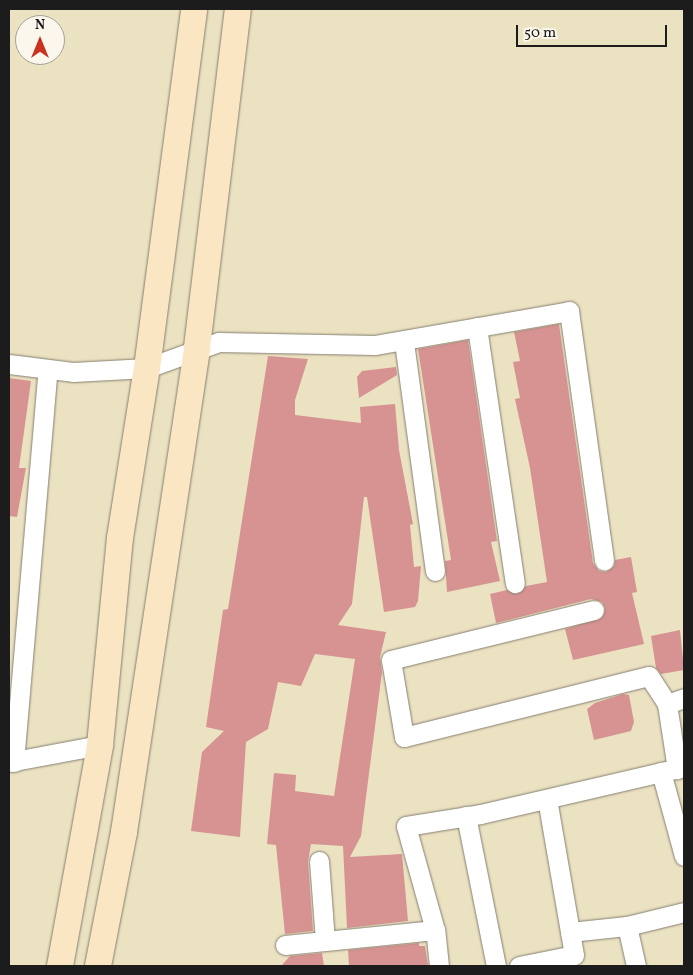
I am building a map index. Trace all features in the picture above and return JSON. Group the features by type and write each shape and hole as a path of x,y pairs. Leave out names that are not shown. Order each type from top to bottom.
{"street":[{"path":"60,966 100,745 120,538 147,368 194,9"},
{"path":"98,966 124,832 197,347 238,9"},
{"path":"9,364 73,372 147,368 197,347 219,342 375,345 404,342 569,311 604,561"},
{"path":"477,327 515,583"},
{"path":"404,342 434,571"},
{"path":"48,369 11,762 100,745"},
{"path":"594,610 390,660 404,736 649,676 666,704 684,856"},
{"path":"666,704 684,698"},
{"path":"440,966 435,930 406,826 466,816 674,770"},
{"path":"519,966 574,960 547,799"},
{"path":"466,816 496,966"},
{"path":"319,861 325,941"},
{"path":"570,932 627,926 684,912"},
{"path":"627,926 636,966"},
{"path":"285,945 435,930"}],"building":[{"path":"559,324 593,563 599,571 606,572 614,566 615,560 631,557 637,592 632,593 644,644 573,660 565,629 601,618 605,608 602,602 591,599 496,623 490,594 507,590 517,594 526,586 547,582 530,468 515,399 520,398 513,362 520,361 514,332"},
{"path":"468,340 497,541 491,542 500,581 447,592 445,561 451,560 418,349"},
{"path":"268,356 308,359 295,400 295,415 361,423 360,407 395,404 399,450 413,524 410,525 414,567 421,566 418,601 415,607 384,612 367,497 364,497 352,604 338,625 386,632 380,657 382,672 361,836 350,857 402,854 408,921 347,928 343,846 311,844 308,862 313,931 285,934 276,845 267,844 274,773 296,775 295,791 334,796 355,659 315,654 301,686 278,682 268,729 246,742 240,837 191,831 202,752 224,731 206,727 223,610 228,609"},
{"path":"396,367 397,375 359,398 357,377 362,371"},
{"path":"9,378 31,381 19,468 26,468 17,517 9,516"},
{"path":"680,630 684,670 661,674 656,668 651,636"},
{"path":"623,694 629,695 634,722 631,731 594,740 587,709 595,703"},
{"path":"419,943 419,946 425,946 428,966 349,966 348,950"},
{"path":"322,953 324,966 281,966 290,956"}]}
